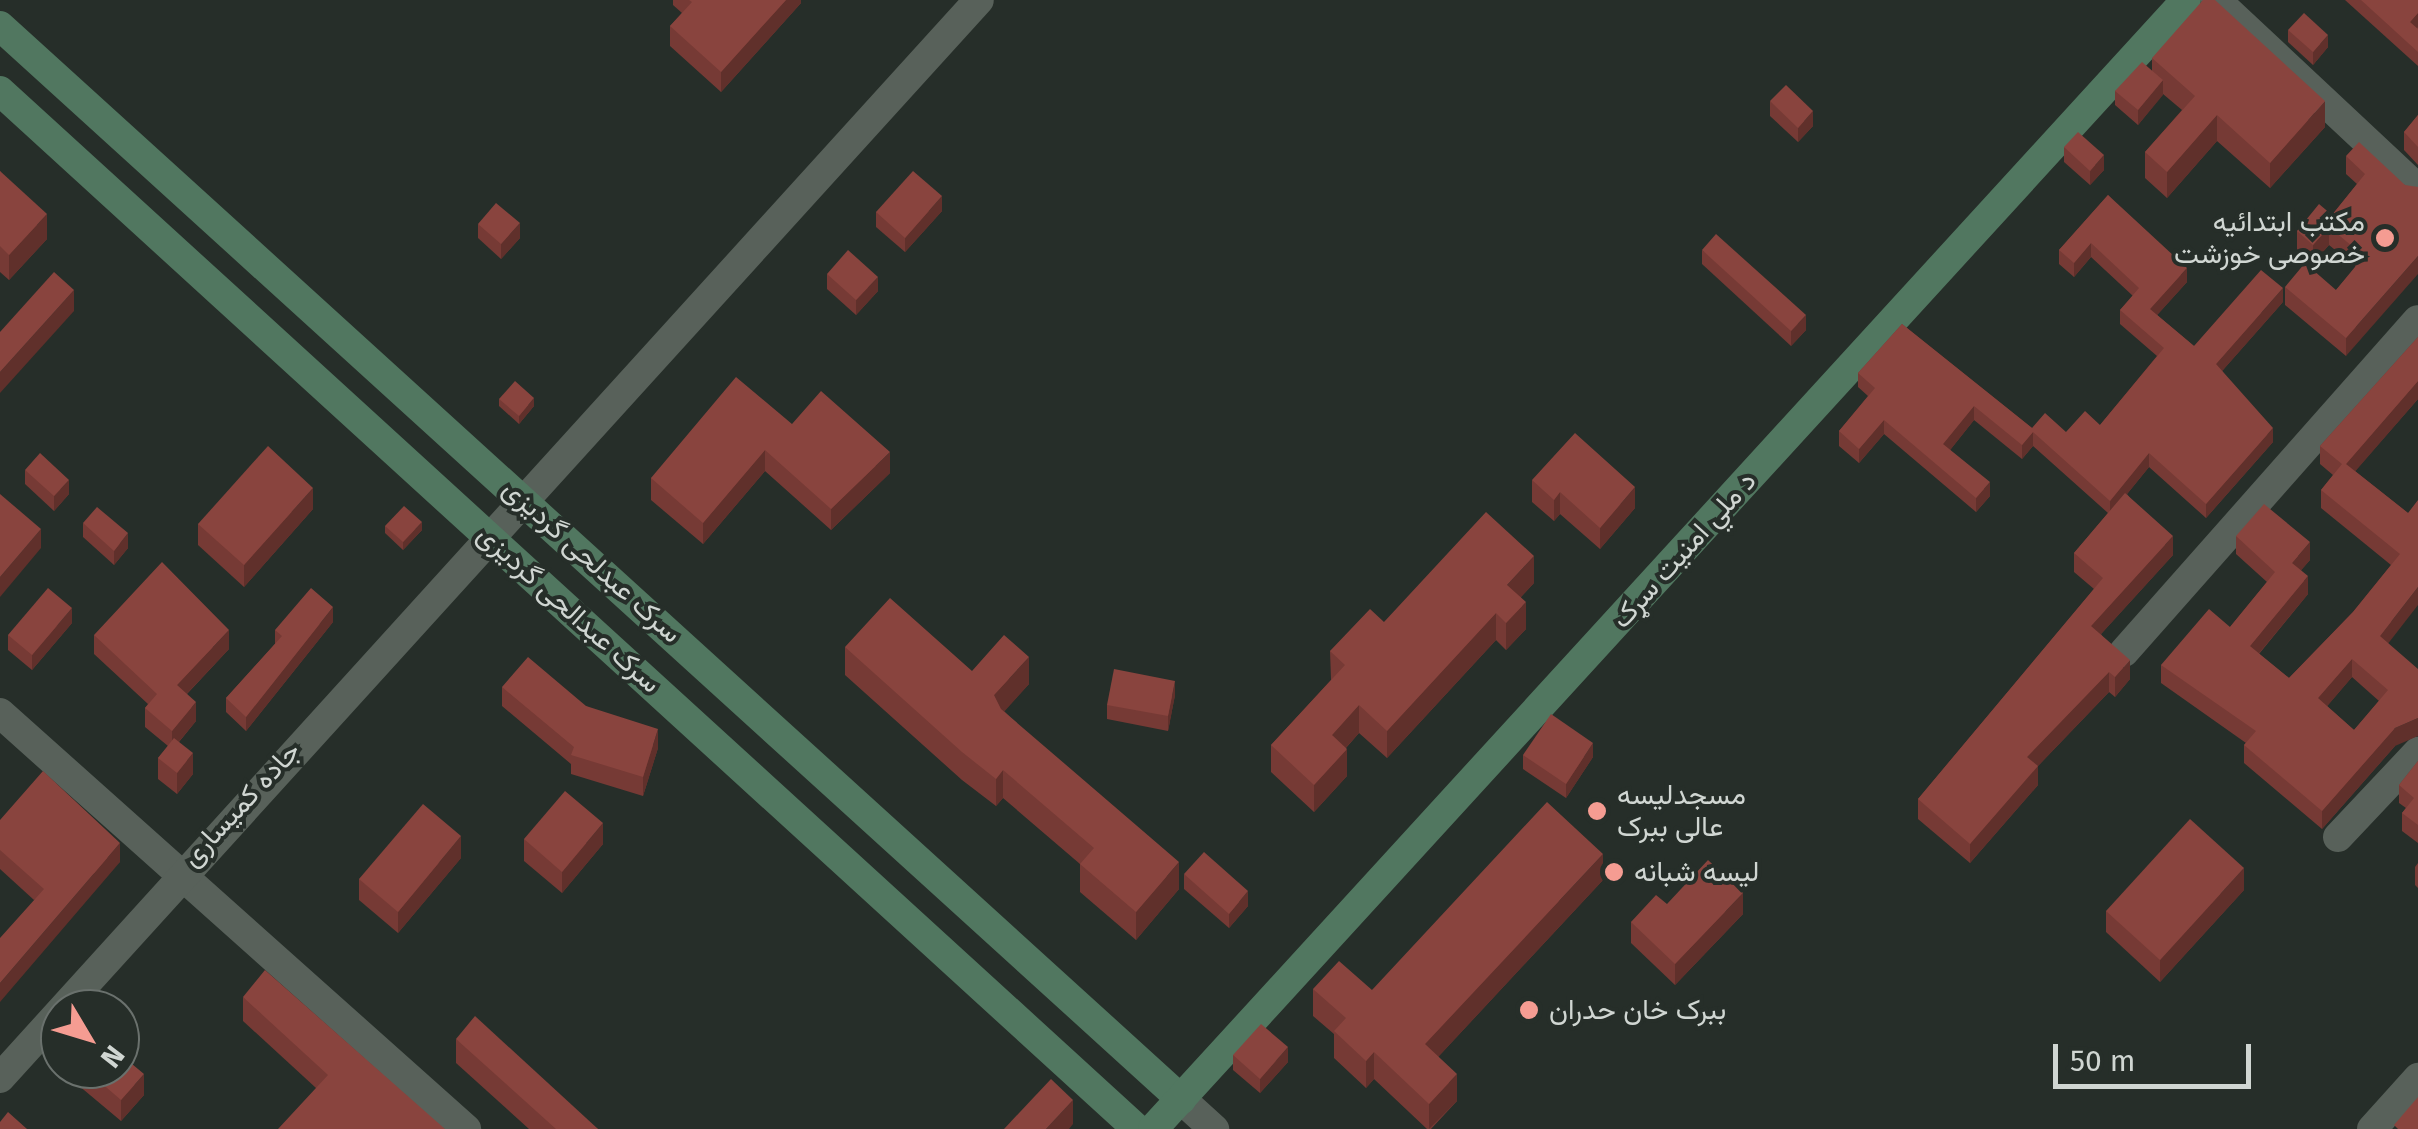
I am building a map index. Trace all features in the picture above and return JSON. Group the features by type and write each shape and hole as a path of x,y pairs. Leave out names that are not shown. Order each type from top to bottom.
{"main road":[{"name":"د ملي امنیت سړک","path":"1153,1129 2186,0"},
{"name":"سرک عبدلحی گردیزی","path":"0,26 524,498 1181,1099"},
{"name":"سرک عبدالحی گردیزی","path":"0,91 1137,1129"}],"street":[{"name":"جاده کمیساری","path":"0,1078 176,874 979,0"},
{"path":"2216,0 2418,189"},
{"path":"2124,652 2418,320"},
{"path":"0,713 466,1129"},
{"path":"2338,837 2418,752"},
{"path":"2372,1129 2418,1078"},
{"path":"1181,1099 1214,1129"}],"building":[{"path":"689,0 786,0 721,72 670,26 692,2"},
{"path":"2203,0 2215,0 2325,101 2270,163 2217,115 2167,172 2145,152 2195,96 2152,58"},
{"path":"2361,0 2418,0 2418,13 2410,22 2418,29 2418,52"},
{"path":"2304,13 2328,35 2313,52 2288,30"},
{"path":"2142,62 2163,80 2138,110 2115,91"},
{"path":"1786,85 1813,111 1798,128 1770,101"},
{"path":"2418,115 2418,147 2404,132"},
{"path":"2078,132 2104,155 2090,171 2064,147"},
{"path":"2359,142 2405,185 2418,187 2418,256 2346,338 2285,287 2305,263 2336,290 2364,256 2329,227 2313,245 2297,231 2319,204 2332,215 2365,174 2346,156"},
{"path":"0,171 47,214 9,255 0,246"},
{"path":"913,171 942,196 905,238 876,212"},
{"path":"2108,195 2187,268 2150,309 2194,346 2261,270 2283,288 2216,364 2273,428 2206,504 2149,453 2110,501 2033,432 2022,445 1974,406 1943,444 1990,482 1976,498 1884,420 1859,449 1839,431 1875,388 1858,373 1902,324 2032,428 2045,413 2066,432 2085,411 2100,425 2164,348 2120,310 2139,288 2091,243 2074,263 2059,250"},
{"path":"496,203 520,223 501,244 478,224"},
{"path":"1716,234 1806,315 1791,331 1702,250"},
{"path":"848,250 878,277 856,300 827,274"},
{"path":"54,272 74,290 0,372 0,332"},
{"path":"2418,337 2418,381 2346,464 2408,513 2418,500 2418,587 2380,636 2418,669 2418,718 2395,728 2322,811 2244,745 2256,731 2161,665 2209,609 2230,627 2275,572 2236,536 2264,504 2310,542 2292,563 2308,576 2250,646 2289,678 2353,612 2400,554 2321,490 2342,464 2320,446","holes":["2352,659 2388,690 2354,730 2318,698"]},
{"path":"736,377 792,424 821,391 890,452 831,509 765,450 703,523 651,478"},
{"path":"515,381 534,398 519,416 499,399"},
{"path":"1575,433 1635,487 1600,528 1560,492 1554,500 1532,480"},
{"path":"268,446 313,488 244,565 198,524"},
{"path":"40,453 69,480 54,496 25,470"},
{"path":"2125,493 2173,536 2091,626 2130,660 2115,677 2109,672 2027,757 2038,766 1970,844 1918,799 2103,578 2074,553"},
{"path":"0,494 41,529 0,577"},
{"path":"404,506 422,522 403,542 385,526"},
{"path":"97,507 128,533 114,551 83,523"},
{"path":"1486,512 1534,556 1507,585 1526,602 1506,623 1496,613 1387,731 1359,705 1332,735 1347,749 1314,785 1271,745 1345,665 1330,651 1370,609 1384,622"},
{"path":"162,562 229,630 177,685 196,702 172,731 145,708 157,694 94,635"},
{"path":"48,588 72,608 32,655 8,635"},
{"path":"311,588 333,607 246,717 226,698 282,636 275,630"},
{"path":"890,598 972,671 1004,635 1029,657 994,695 1001,709 1179,862 1136,912 1080,864 1094,848 1003,770 996,779 962,752 845,647"},
{"path":"528,657 586,706 658,729 643,777 571,755 574,747 502,687"},
{"path":"1114,669 1175,681 1168,716 1107,705"},
{"path":"1551,714 1593,743 1566,784 1523,755"},
{"path":"174,738 193,753 177,773 158,758"},
{"path":"2418,761 2418,825 2402,813 2414,798 2399,785"},
{"path":"43,771 120,843 0,983 0,938 44,889 0,850 0,820"},
{"path":"565,791 603,823 562,872 524,839"},
{"path":"1547,802 1603,854 1425,1044 1457,1074 1429,1104 1374,1052 1366,1061 1334,1031 1346,1018 1313,989 1339,961 1372,990"},
{"path":"423,804 461,836 398,912 359,879"},
{"path":"2190,819 2244,868 2160,960 2106,911"},
{"path":"1204,852 1248,891 1229,914 1184,874"},
{"path":"1708,860 1743,893 1675,964 1631,922 1656,895 1667,904"},
{"path":"265,970 445,1129 278,1129 328,1075 243,997"},
{"path":"475,1016 598,1129 556,1129 456,1039"},
{"path":"1261,1024 1288,1047 1260,1079 1233,1055"},
{"path":"1051,1079 1073,1100 1046,1129 1004,1129"},
{"path":"108,1089 131,1089 121,1100"},
{"path":"2418,1097 2418,1129 2398,1129 2394,1125"},
{"path":"8,1112 27,1129 0,1129"}],"place":[{"name":"مکتب ابتدائیه خصوصی خوزشت","path":"2385,238"},
{"name":"مسجدلیسه عالی ببرک","path":"1597,811"},
{"name":"لیسه شبانه","path":"1614,872"},
{"name":"ببرک خان حدران","path":"1529,1010"}]}
